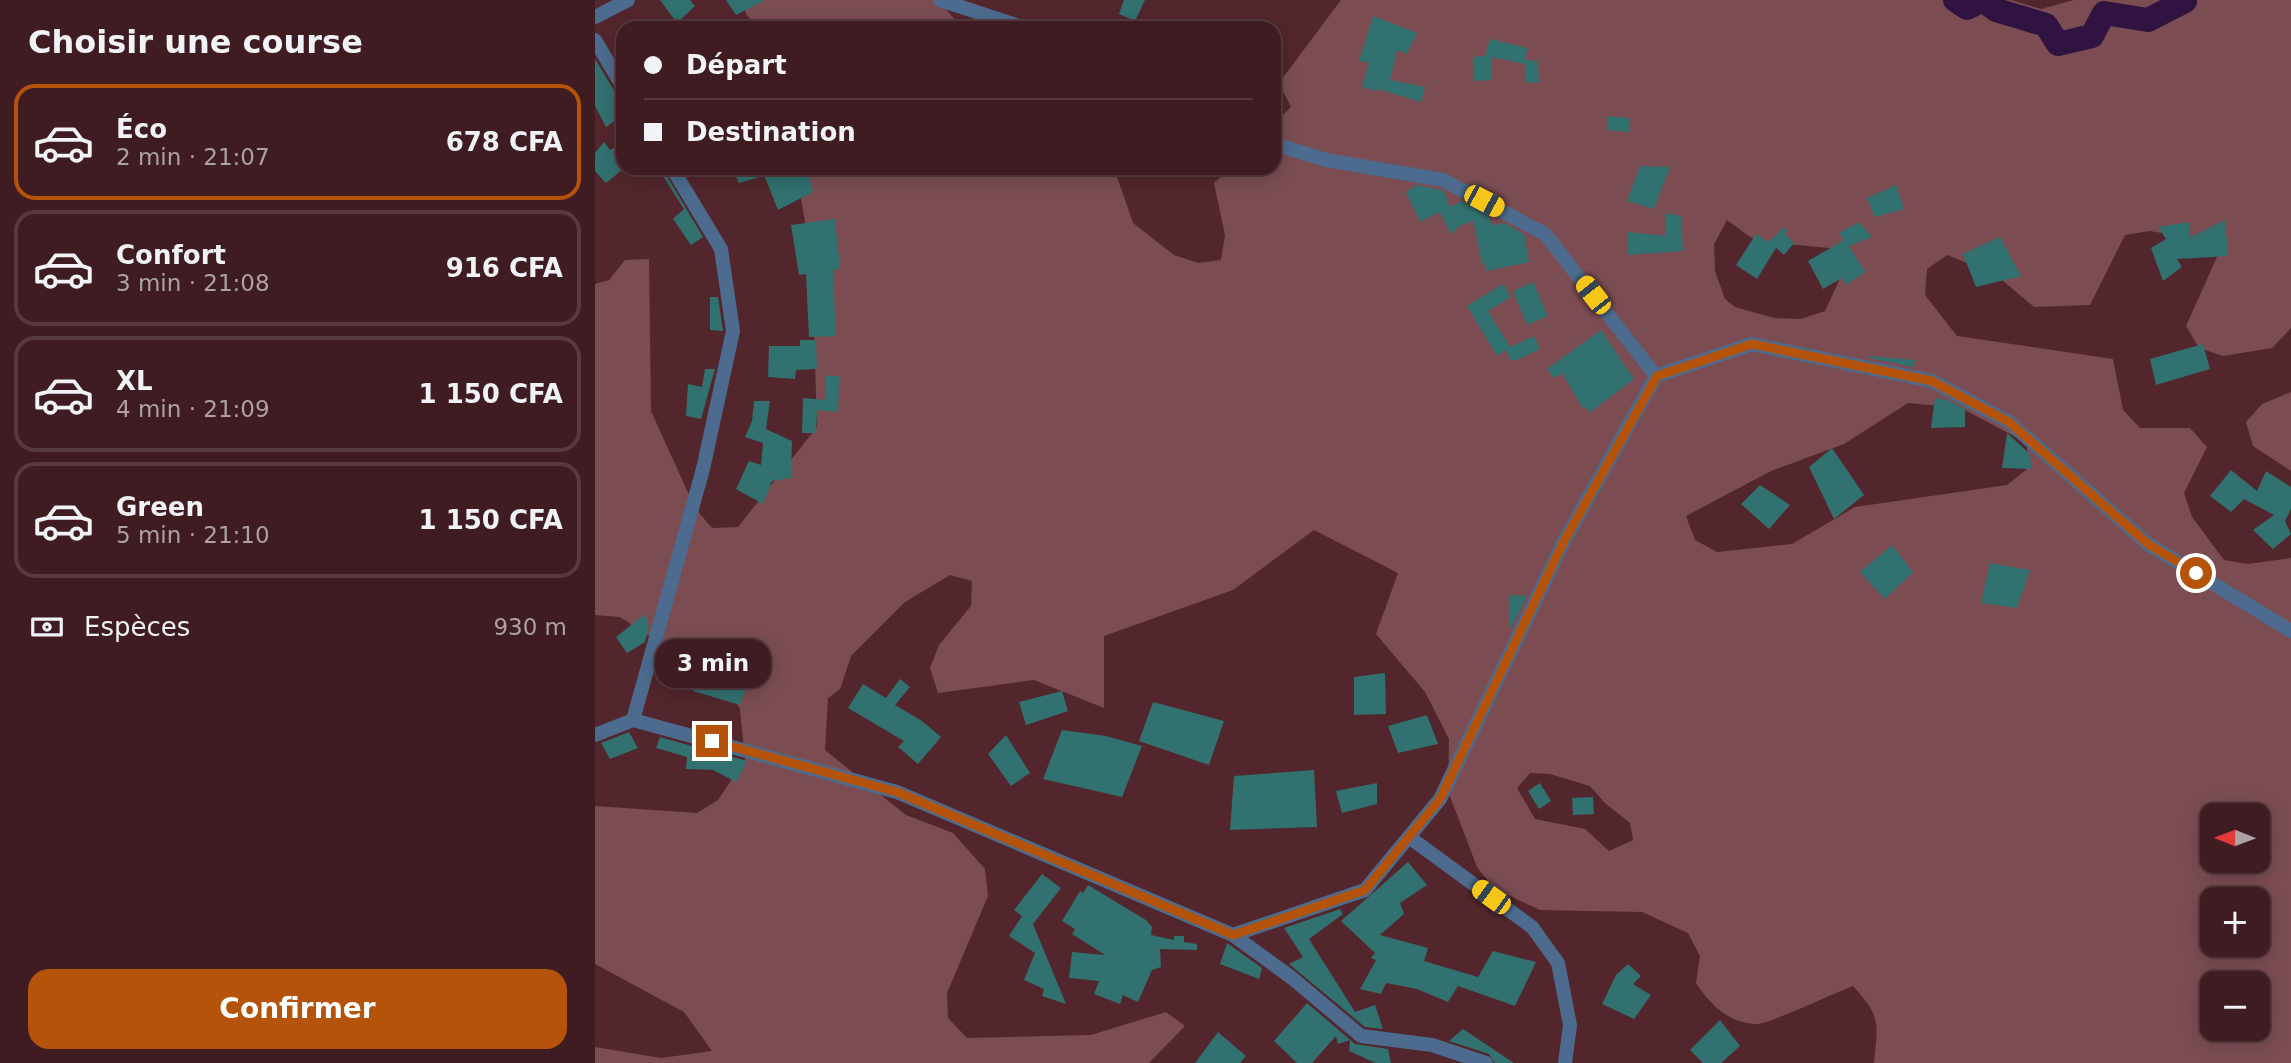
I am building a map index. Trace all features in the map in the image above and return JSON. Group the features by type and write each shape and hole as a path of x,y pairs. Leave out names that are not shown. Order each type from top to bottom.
{"street":[{"path":"595,17 628,0"},
{"path":"940,0 1004,21"},
{"path":"595,40 616,75"},
{"path":"1281,146 1326,160 1443,180 1545,234 1657,376"},
{"path":"633,720 703,469 733,331 721,249 676,175"},
{"path":"1233,935 1365,890 1440,799 1563,543 1657,376 1752,344 1932,381 2009,422 2148,544 2291,631"},
{"path":"595,735 633,720 897,792 1233,935 1291,978 1361,1036 1432,1045 1486,1063"},
{"path":"1409,837 1532,927 1558,963 1570,1025 1565,1063"}],"shaded area":[{"path":"743,0 938,0 956,21 752,21 746,14"},
{"path":"1341,0 2011,0 2041,9 2074,0 2291,0 2291,328 2272,348 2223,356 2199,348 2186,326 2217,257 2198,239 2150,231 2125,235 2090,305 2034,307 1995,274 1947,255 1927,269 1925,295 1957,336 2113,359 2123,410 2140,428 2190,428 2207,447 2184,493 2192,517 2224,560 2248,564 2291,558 2291,1063 1874,1063 1876,1029 1873,1013 1853,986 1763,1023 1746,1023 1721,1011 1696,983 1700,956 1688,933 1642,912 1540,910 1493,888 1477,867 1448,791 1449,739 1425,692 1376,634 1398,573 1314,530 1233,590 1104,636 1104,708 1034,680 938,693 930,668 939,645 971,606 972,581 950,575 905,602 851,656 840,689 828,698 825,750 906,815 953,833 985,869 988,896 947,993 948,1018 967,1038 1091,1035 1166,1012 1185,1026 1149,1063 595,1063 595,1047 661,1058 712,1051 684,1012 595,964 595,806 697,813 718,800 745,760 740,709 727,687 620,617 595,615 595,284 609,280 625,260 649,259 651,411 695,508 712,528 738,527 817,427 812,265 797,175 1116,175 1133,223 1174,255 1198,263 1221,260 1225,235 1214,183 1223,175 1281,175 1281,117 1291,107 1281,87 1281,80","holes":["1727,220 1750,237 1764,242 1840,249 1843,272 1825,311 1801,319 1774,318 1735,307 1725,299 1715,271 1714,244","1908,403 1961,408 2027,443 2027,469 2007,485 1855,507 1792,544 1717,552 1695,540 1686,516 1771,471 1844,444","1530,773 1550,774 1590,786 1605,803 1630,823 1633,840 1609,851 1585,829 1535,819 1517,788"]},
{"path":"2291,392 2291,471 2253,446 2246,422 2262,404"}],"building":[{"path":"660,0 690,0 695,6 679,21 676,21"},
{"path":"726,0 765,0 736,15"},
{"path":"1124,0 1145,0 1135,21 1119,14"},
{"path":"1373,16 1417,33 1407,54 1397,50 1390,80 1425,87 1421,102 1362,87 1369,63 1359,61"},
{"path":"1490,39 1527,48 1525,64 1491,57 1492,80 1474,81 1473,57 1485,56"},
{"path":"595,59 616,93 616,120 606,127 595,106"},
{"path":"1525,60 1538,61 1539,83 1526,82"},
{"path":"1607,116 1630,118 1629,132 1607,130"},
{"path":"604,142 610,150 616,146 616,175 606,183 595,171 595,153"},
{"path":"1640,166 1670,167 1654,209 1627,201"},
{"path":"662,175 666,175 703,237 691,245 673,219 684,209"},
{"path":"735,175 767,175 739,183"},
{"path":"809,175 813,192 778,210 765,177"},
{"path":"1417,185 1444,191 1450,207 1462,201 1488,215 1492,225 1504,223 1524,234 1529,262 1486,271 1485,263 1482,264 1473,220 1465,225 1463,223 1451,234 1440,212 1420,222 1406,192"},
{"path":"1896,185 1904,209 1875,217 1867,198"},
{"path":"1666,213 1681,216 1683,251 1627,255 1627,232 1666,236"},
{"path":"835,219 840,269 833,270 836,336 809,337 806,274 799,275 791,225"},
{"path":"2225,220 2228,256 2177,259 2182,267 2163,281 2151,248 2166,239 2158,227 2190,222 2189,238"},
{"path":"1859,222 1872,237 1849,246 1865,272 1846,285 1842,278 1823,289 1808,261 1844,240 1839,233"},
{"path":"1784,227 1787,230 1785,234 1794,243 1784,255 1776,248 1757,279 1736,265 1756,234 1769,242"},
{"path":"2000,237 2021,276 1976,287 1963,254"},
{"path":"1533,282 1548,316 1527,325 1513,291"},
{"path":"1503,284 1511,297 1488,311 1510,347 1534,336 1540,349 1517,360 1510,360 1506,350 1497,356 1467,306"},
{"path":"710,297 718,297 723,331 710,330"},
{"path":"1601,330 1634,379 1589,413 1586,407 1583,409 1562,373 1554,378 1547,369"},
{"path":"800,340 816,340 817,369 796,370 795,379 768,377 769,346 800,346"},
{"path":"2203,344 2210,369 2156,385 2150,359"},
{"path":"1869,358 1915,360 1913,367"},
{"path":"705,369 715,369 701,419 686,416 688,384 702,387"},
{"path":"826,376 839,376 838,412 817,410 816,433 802,433 803,398 826,400"},
{"path":"1935,398 1948,400 1965,409 1965,427 1931,428"},
{"path":"754,401 770,401 766,429 792,441 791,478 772,481 763,504 736,489 749,461 761,465 763,443 745,437 752,421"},
{"path":"2007,433 2030,454 2031,469 2002,468"},
{"path":"1832,448 1864,495 1834,519 1809,467"},
{"path":"2231,470 2257,491 2266,471 2291,487 2291,509 2285,521 2291,534 2273,549 2253,530 2274,515 2244,499 2231,512 2210,496"},
{"path":"1760,485 1790,505 1769,529 1741,504"},
{"path":"1892,545 1913,572 1885,599 1860,572"},
{"path":"1990,563 2030,570 2017,608 1981,603"},
{"path":"1509,595 1527,596 1511,628 1509,628"},
{"path":"645,614 649,627 645,642 627,653 616,637"},
{"path":"701,666 750,677 740,705 693,691"},
{"path":"1385,673 1386,714 1354,715 1354,677"},
{"path":"900,679 910,687 895,705 922,721 941,737 918,764 898,747 904,741 848,708 863,684 886,698"},
{"path":"1062,691 1068,711 1026,725 1019,702"},
{"path":"1153,702 1224,721 1209,765 1139,741"},
{"path":"1427,715 1438,744 1398,753 1388,726"},
{"path":"1062,730 1106,736 1142,746 1122,797 1043,779"},
{"path":"629,732 638,748 610,759 601,743"},
{"path":"1006,735 1030,773 1011,786 988,754"},
{"path":"660,737 695,747 691,757 717,756 719,753 747,761 736,782 713,770 686,769 687,757 656,748"},
{"path":"1314,770 1317,827 1230,830 1234,776"},
{"path":"1377,783 1377,804 1342,813 1336,791"},
{"path":"1540,783 1551,801 1539,809 1528,791"},
{"path":"1593,797 1594,814 1573,815 1572,798"},
{"path":"1408,862 1427,885 1400,903 1404,914 1380,935 1428,948 1424,961 1478,977 1493,951 1536,962 1515,1006 1458,986 1448,1002 1417,989 1386,983 1381,994 1360,989 1376,960 1371,958 1375,953 1341,921"},
{"path":"1042,874 1061,888 1033,924 1066,1004 1042,996 1044,989 1024,980 1035,953 1009,936 1022,916 1014,910"},
{"path":"1088,885 1146,920 1152,927 1151,935 1174,940 1174,936 1184,936 1184,942 1197,944 1197,950 1160,949 1161,967 1152,970 1138,1002 1123,995 1120,1004 1094,994 1099,981 1069,978 1072,952 1105,955 1072,934 1075,929 1062,921 1080,891 1083,893"},
{"path":"1340,909 1343,914 1309,939 1355,1012 1375,1005 1383,1029 1365,1027 1289,964 1303,957 1284,928"},
{"path":"1227,943 1262,968 1259,979 1220,964"},
{"path":"1628,964 1641,976 1633,984 1651,995 1634,1019 1602,1004 1616,975"},
{"path":"1307,1003 1355,1044 1388,1049 1391,1063 1376,1063 1349,1051 1350,1040 1338,1044 1336,1036 1312,1063 1297,1063 1274,1041"},
{"path":"1720,1020 1740,1046 1721,1063 1703,1063 1690,1050"},
{"path":"1463,1029 1514,1063 1495,1063 1489,1054 1449,1041"},
{"path":"1218,1032 1246,1056 1240,1063 1195,1063"}],"waterway":[{"path":"1955,0 1967,8 1983,0"},
{"path":"1983,0 1996,10 2046,25 2058,44 2092,36 2104,13 2148,20 2185,1"}],"route":[{"path":"712,741 897,792 1233,935 1365,890 1440,799 1563,543 1657,376 1752,344 1932,381 2009,422 2148,544 2196,573"}]}
